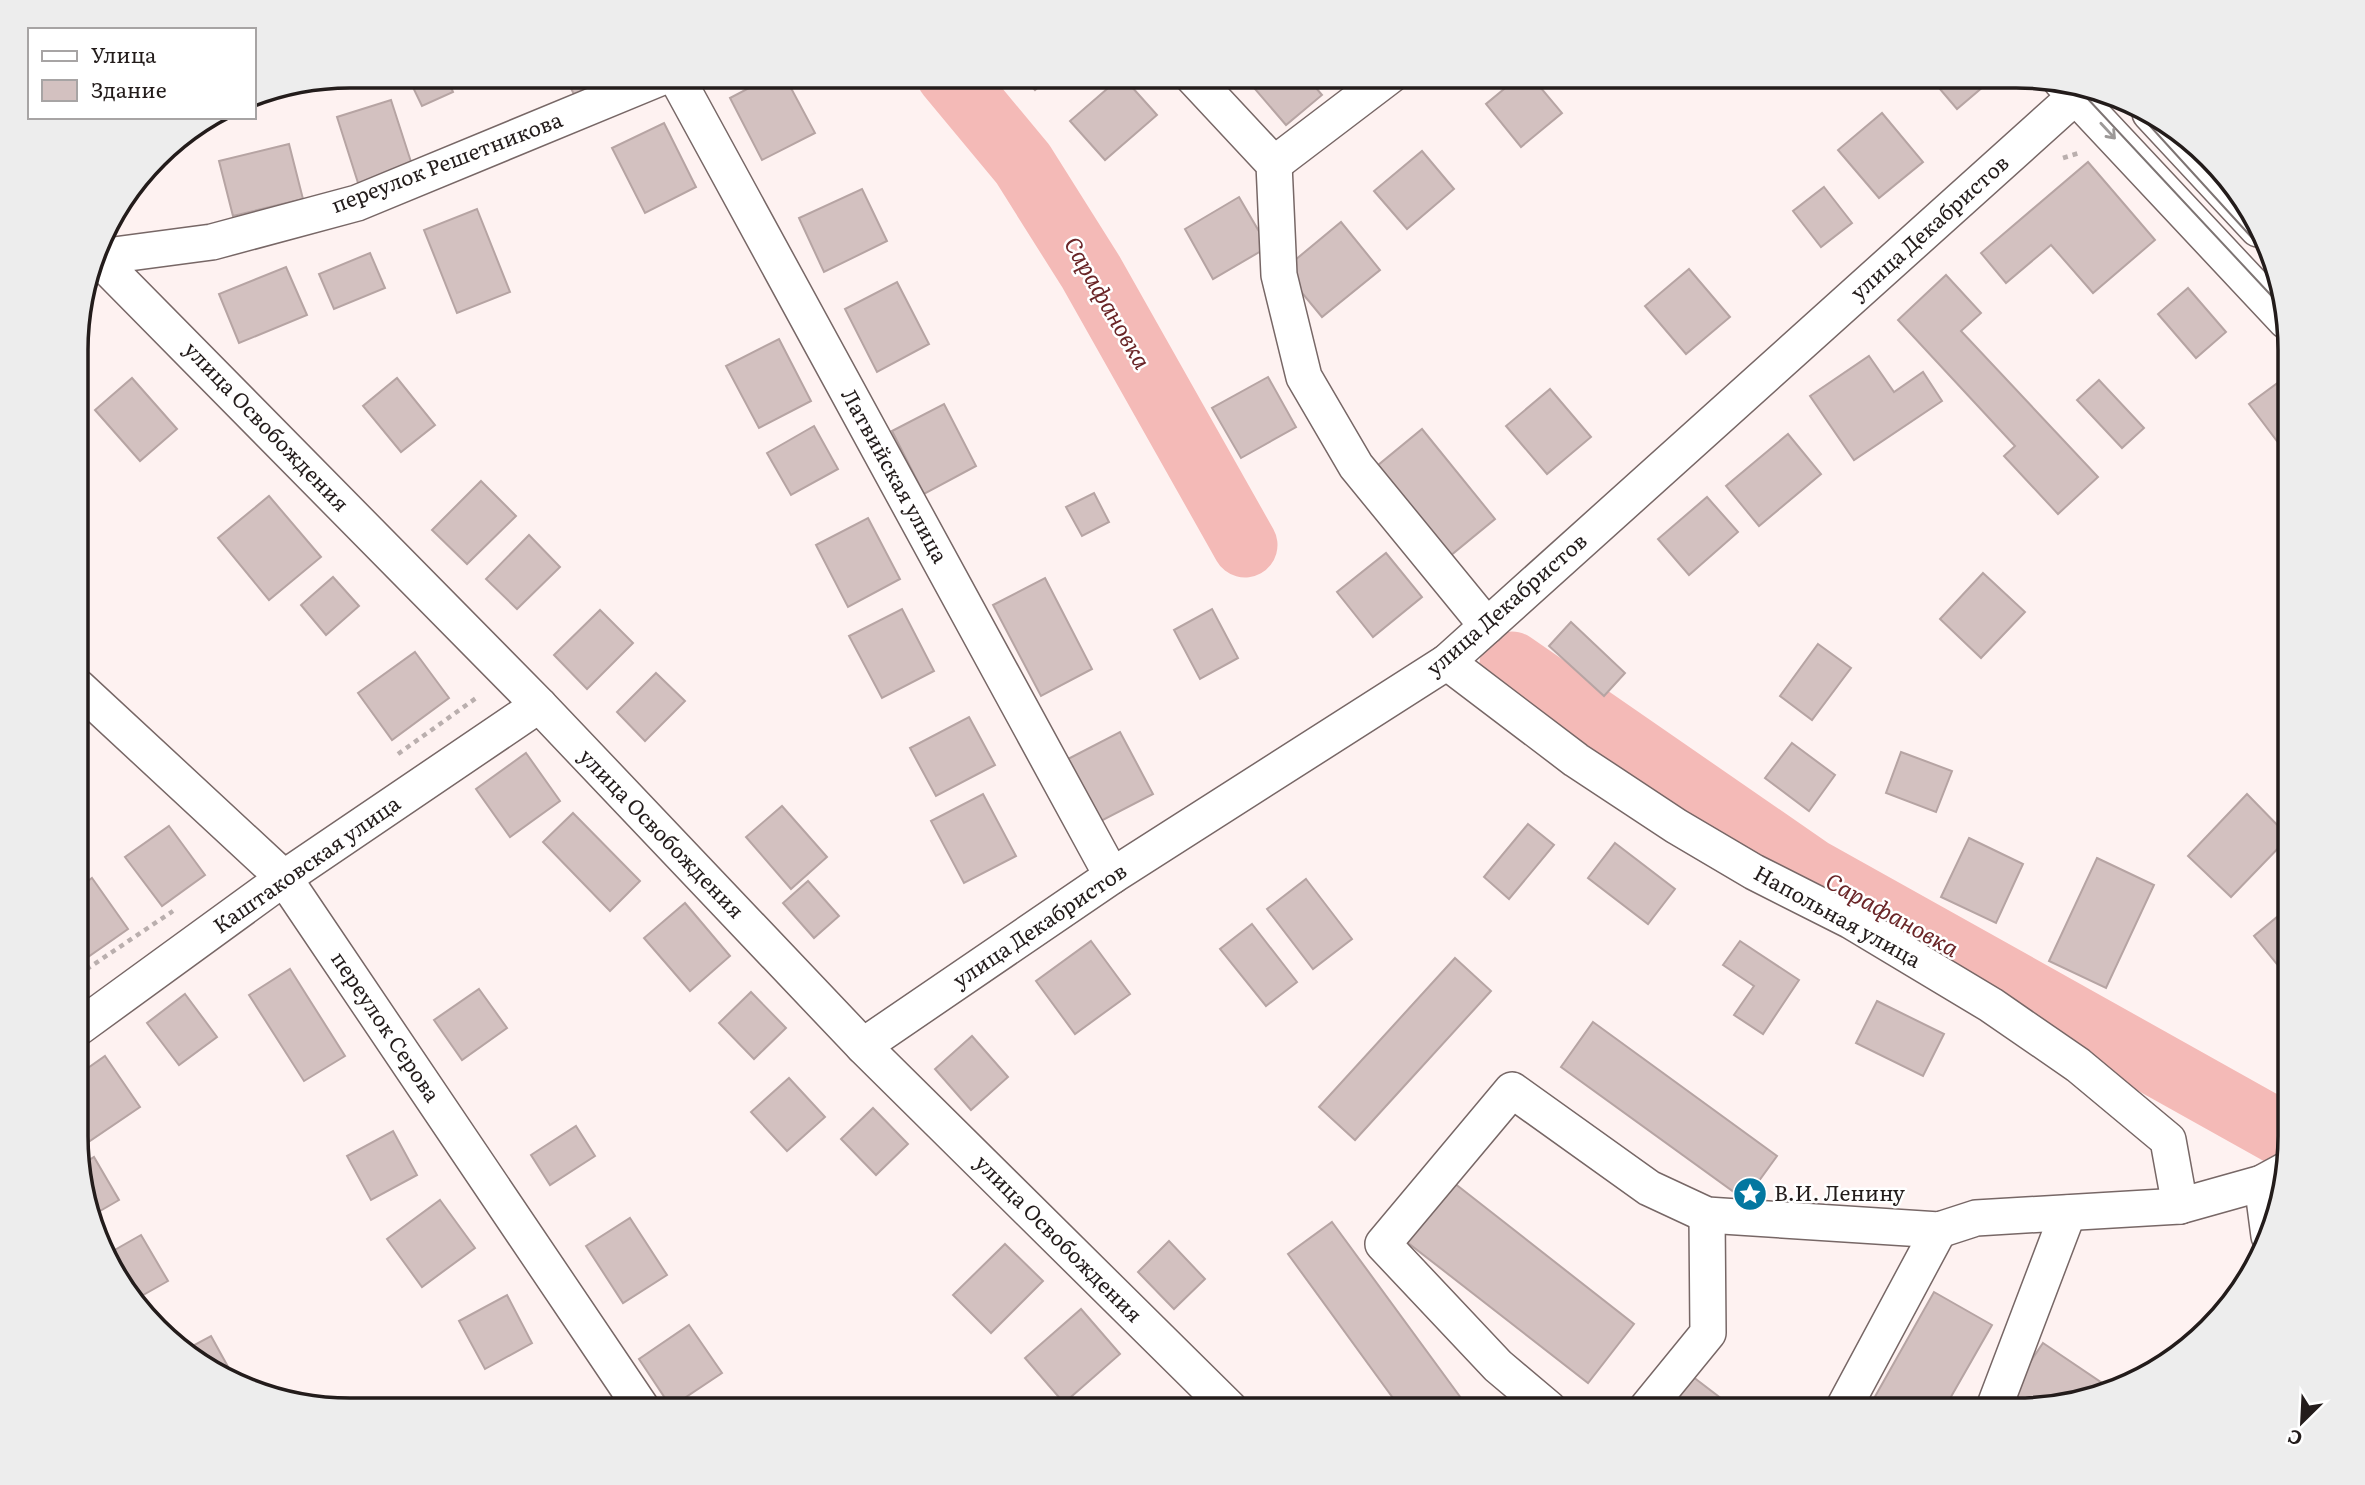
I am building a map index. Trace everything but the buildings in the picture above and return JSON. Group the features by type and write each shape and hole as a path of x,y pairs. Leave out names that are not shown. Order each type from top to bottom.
{"street":[{"name":"переулок Решетникова","path":"105,255 212,242 357,203 636,88"},
{"name":"Латвийская улица","path":"682,88 1112,876"},
{"path":"1203,88 1274,164 1279,275 1304,377 1356,466 1487,626"},
{"path":"1274,164 1374,88"},
{"name":"улица Декабристов","path":"863,1046 1112,876 1447,662 2069,93"},
{"path":"2082,96 2274,307"},
{"path":"2184,150 2227,196"},
{"name":"улица Освобождения","path":"102,261 539,705 863,1046 1219,1398"},
{"name":"Напольная улица","path":"1447,662 1576,760 1676,826 1754,872 1851,921 1991,1005 2078,1065 2168,1140 2180,1206"},
{"name":"переулок Серова","path":"88,696 284,878 635,1398"},
{"name":"Каштаковская улица","path":"88,1021 284,878 539,705"},
{"path":"1536,1398 1498,1366 1383,1244 1512,1090 1649,1188 1707,1215 1939,1230 1976,1219 2180,1206 2274,1176"},
{"path":"1998,1398 2068,1213"},
{"path":"1655,1398 1708,1333 1707,1215"},
{"path":"1849,1398 1939,1230"}],"path":[{"path":"88,968 179,907"}],"waterway":[{"name":"Сарафановка","path":"960,88 1023,164 1091,272 1245,545"},
{"name":"Сарафановка","path":"1512,664 1810,870 2278,1132"}],"tram line":[{"path":"2086,97 2272,296"},
{"path":"2149,125 2252,238"}],"place":[{"name":"В.И. Ленину","path":"1750,1194"}]}
